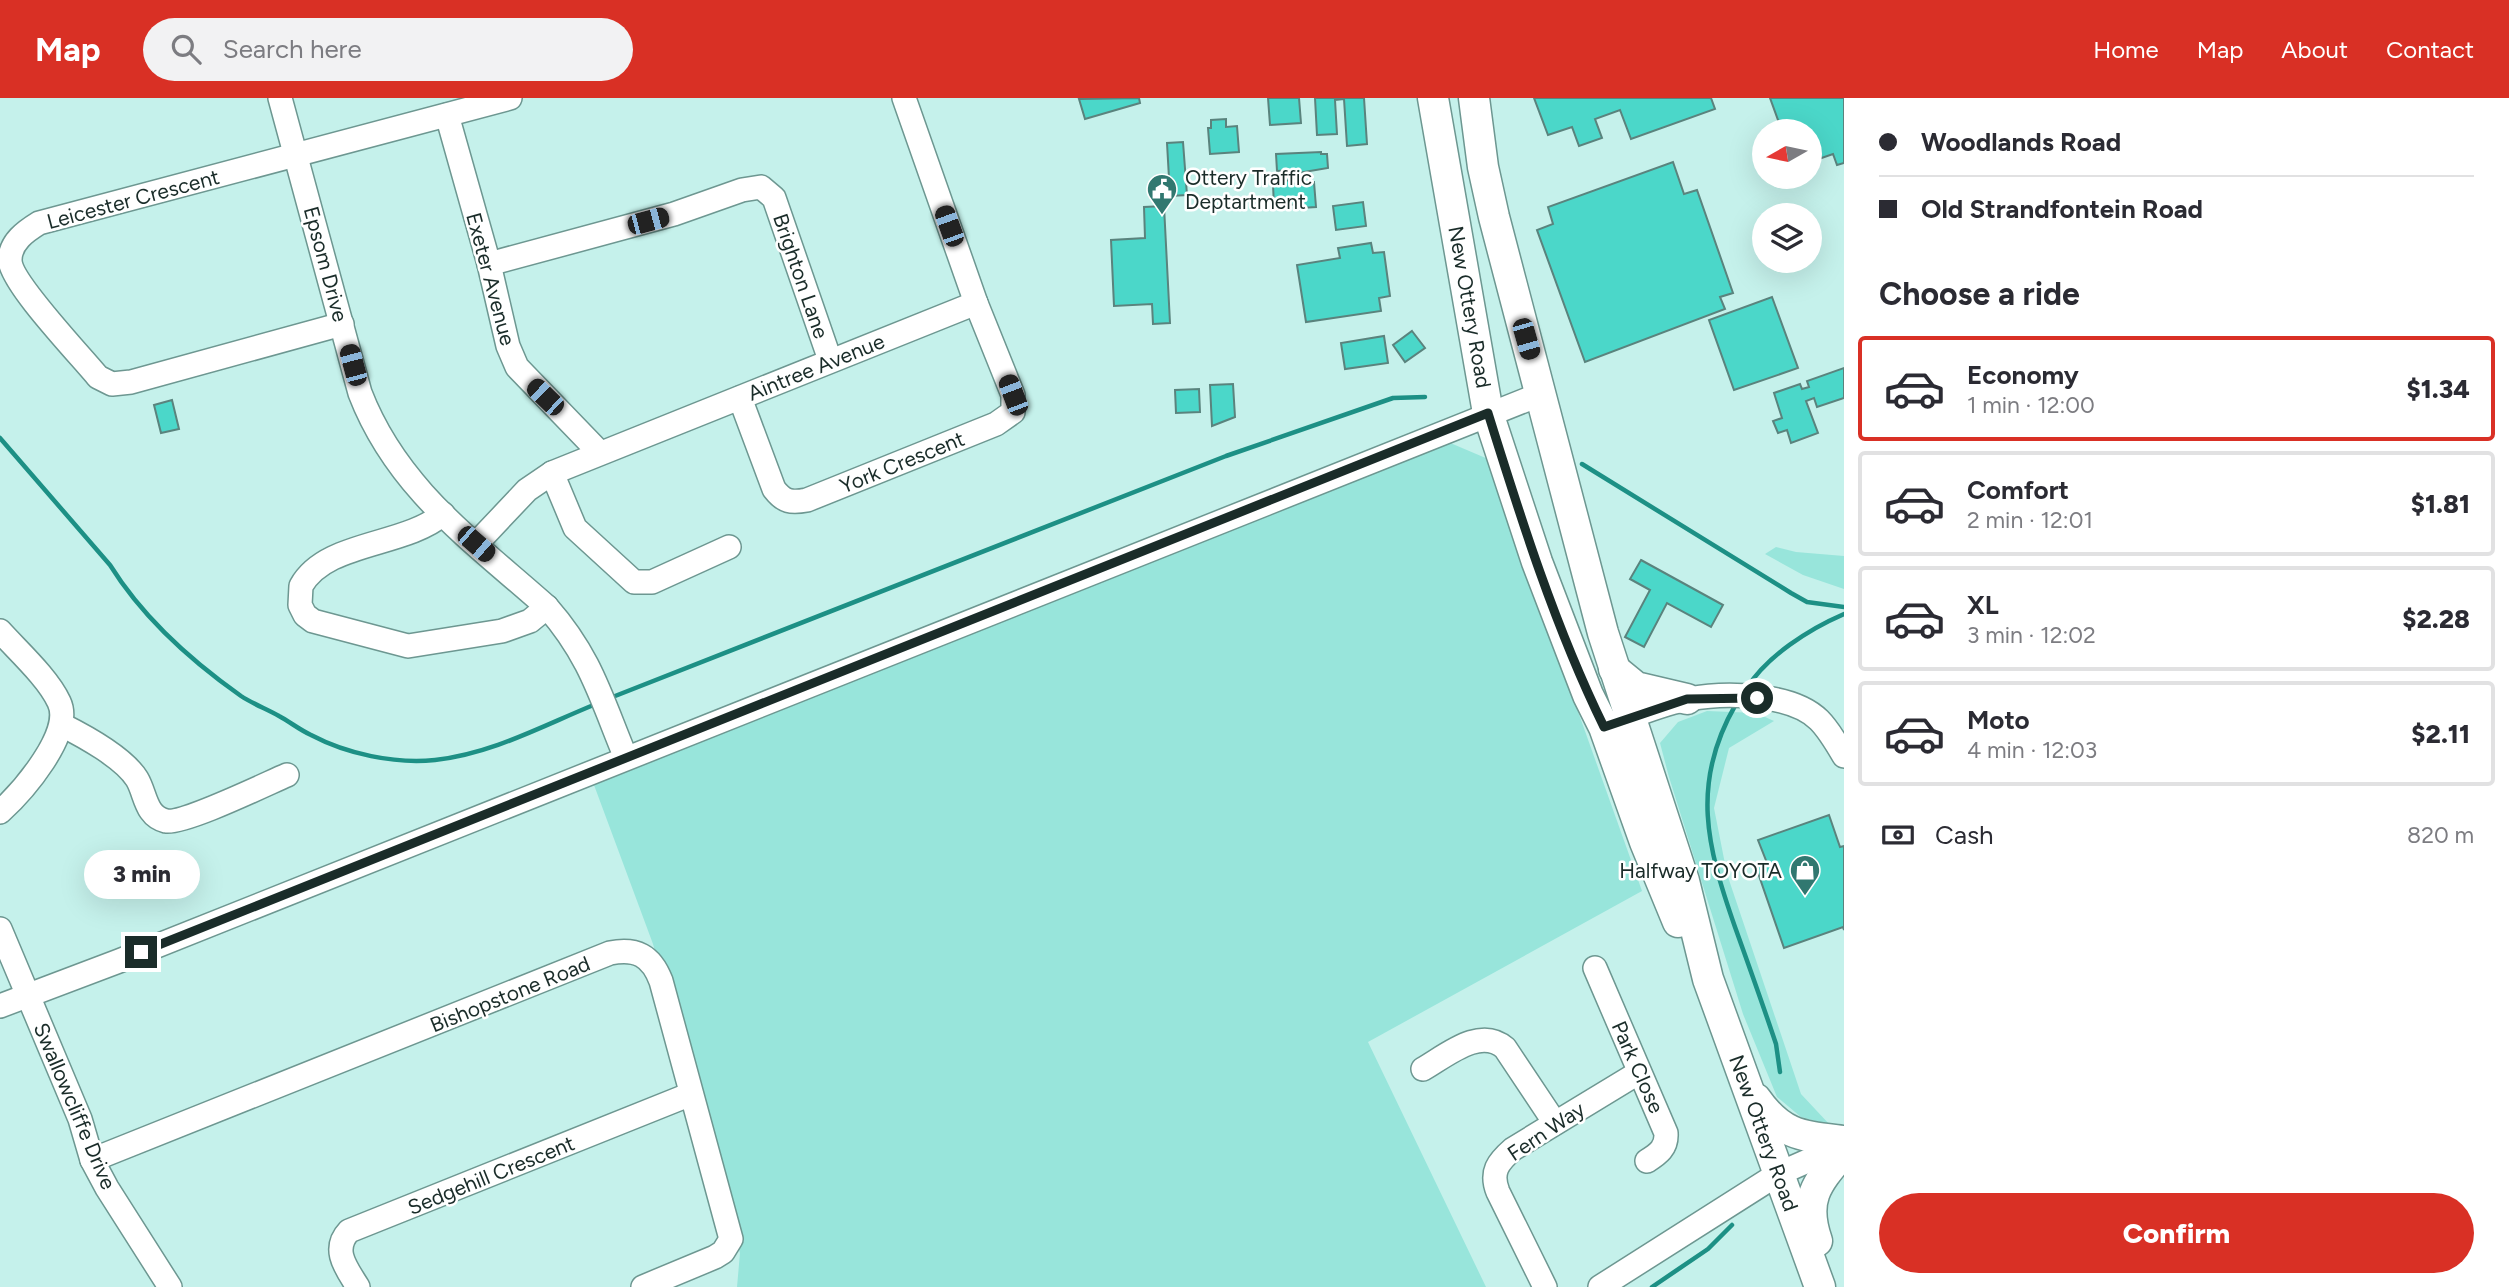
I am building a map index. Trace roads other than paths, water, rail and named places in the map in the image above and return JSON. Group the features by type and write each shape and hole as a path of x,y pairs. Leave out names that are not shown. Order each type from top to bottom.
{"main road":[{"name":"New Ottery Road","path":"1433,98 1488,413 1537,562 1588,695 1617,722"},
{"name":"New Ottery Road","path":"1475,98 1488,192 1614,669 1617,722 1684,881 1708,979 1820,1287"},
{"path":"1614,669 1636,687 1687,699"},
{"path":"1746,1085 1767,1114 1783,1129 1801,1136 1844,1143"},
{"path":"1829,1287 1812,1226 1810,1203 1820,1180 1844,1151"}],"street":[{"name":"Epsom Drive","path":"280,98 360,393 379,436 404,474 443,514 547,607 578,645 595,678 626,758"},
{"path":"297,155 510,98"},
{"path":"904,98 976,303"},
{"name":"Exeter Avenue","path":"447,115 489,264 508,346 517,367 600,453"},
{"name":"Leicester Crescent","path":"297,155 39,222 19,239 13,248 10,259 12,270 17,280 98,377 112,384 131,382 342,324"},
{"name":"Brighton Lane","path":"489,264 674,214 761,187 774,198 831,360"},
{"name":"Aintree Avenue","path":"476,544 527,489 552,473 976,303"},
{"name":"York Crescent","path":"740,398 774,489 781,499 792,503 807,500 972,434 1007,418 1015,404 976,303"},
{"path":"0,1006 1541,394"},
{"path":"552,473 575,528 634,582 652,582 729,547"},
{"path":"443,514 420,530 350,552 315,569 300,586 300,605 305,615 324,626 408,646 502,631 530,621 547,607"},
{"path":"0,631 61,704 62,725 31,778 0,812"},
{"path":"1617,722 1687,699 1724,696 1788,702 1819,719 1844,756"},
{"path":"62,725 85,737 128,770 136,779 149,809 158,818 168,821 192,815 287,775"},
{"name":"Swallowcliffe Drive","path":"0,929 80,1119 92,1160 170,1287"},
{"name":"Bishopstone Road","path":"92,1160 610,953 625,951 642,954 657,968 730,1232 728,1246 704,1262 643,1287"},
{"name":"Park Close","path":"1595,968 1665,1133 1665,1146 1647,1161"},
{"path":"1423,1069 1474,1041 1494,1040 1505,1048 1555,1123"},
{"name":"Fern Way","path":"1545,1287 1498,1192 1494,1175 1497,1166 1505,1157 1555,1123 1639,1073"},
{"name":"Sedgehill Crescent","path":"358,1287 340,1254 342,1238 349,1231 691,1094"},
{"path":"1600,1287 1778,1174 1844,1143"}],"waterway":[{"path":"610,698 1226,456 1393,398 1425,397"},
{"path":"0,438 110,565 137,603 169,637 241,696 325,742 387,759 435,760 477,752 596,704"},
{"path":"1582,464 1807,602 1844,607"},
{"path":"1747,688 1777,654 1817,627 1844,614"},
{"path":"1736,704 1712,761 1708,788 1711,842 1725,898 1776,1044 1780,1072"},
{"path":"1652,1287 1708,1249 1732,1225"}],"place":[{"name":"Ottery Traffic Deptartment","path":"1162,216"},
{"name":"Halfway TOYOTA","path":"1805,897"}]}
